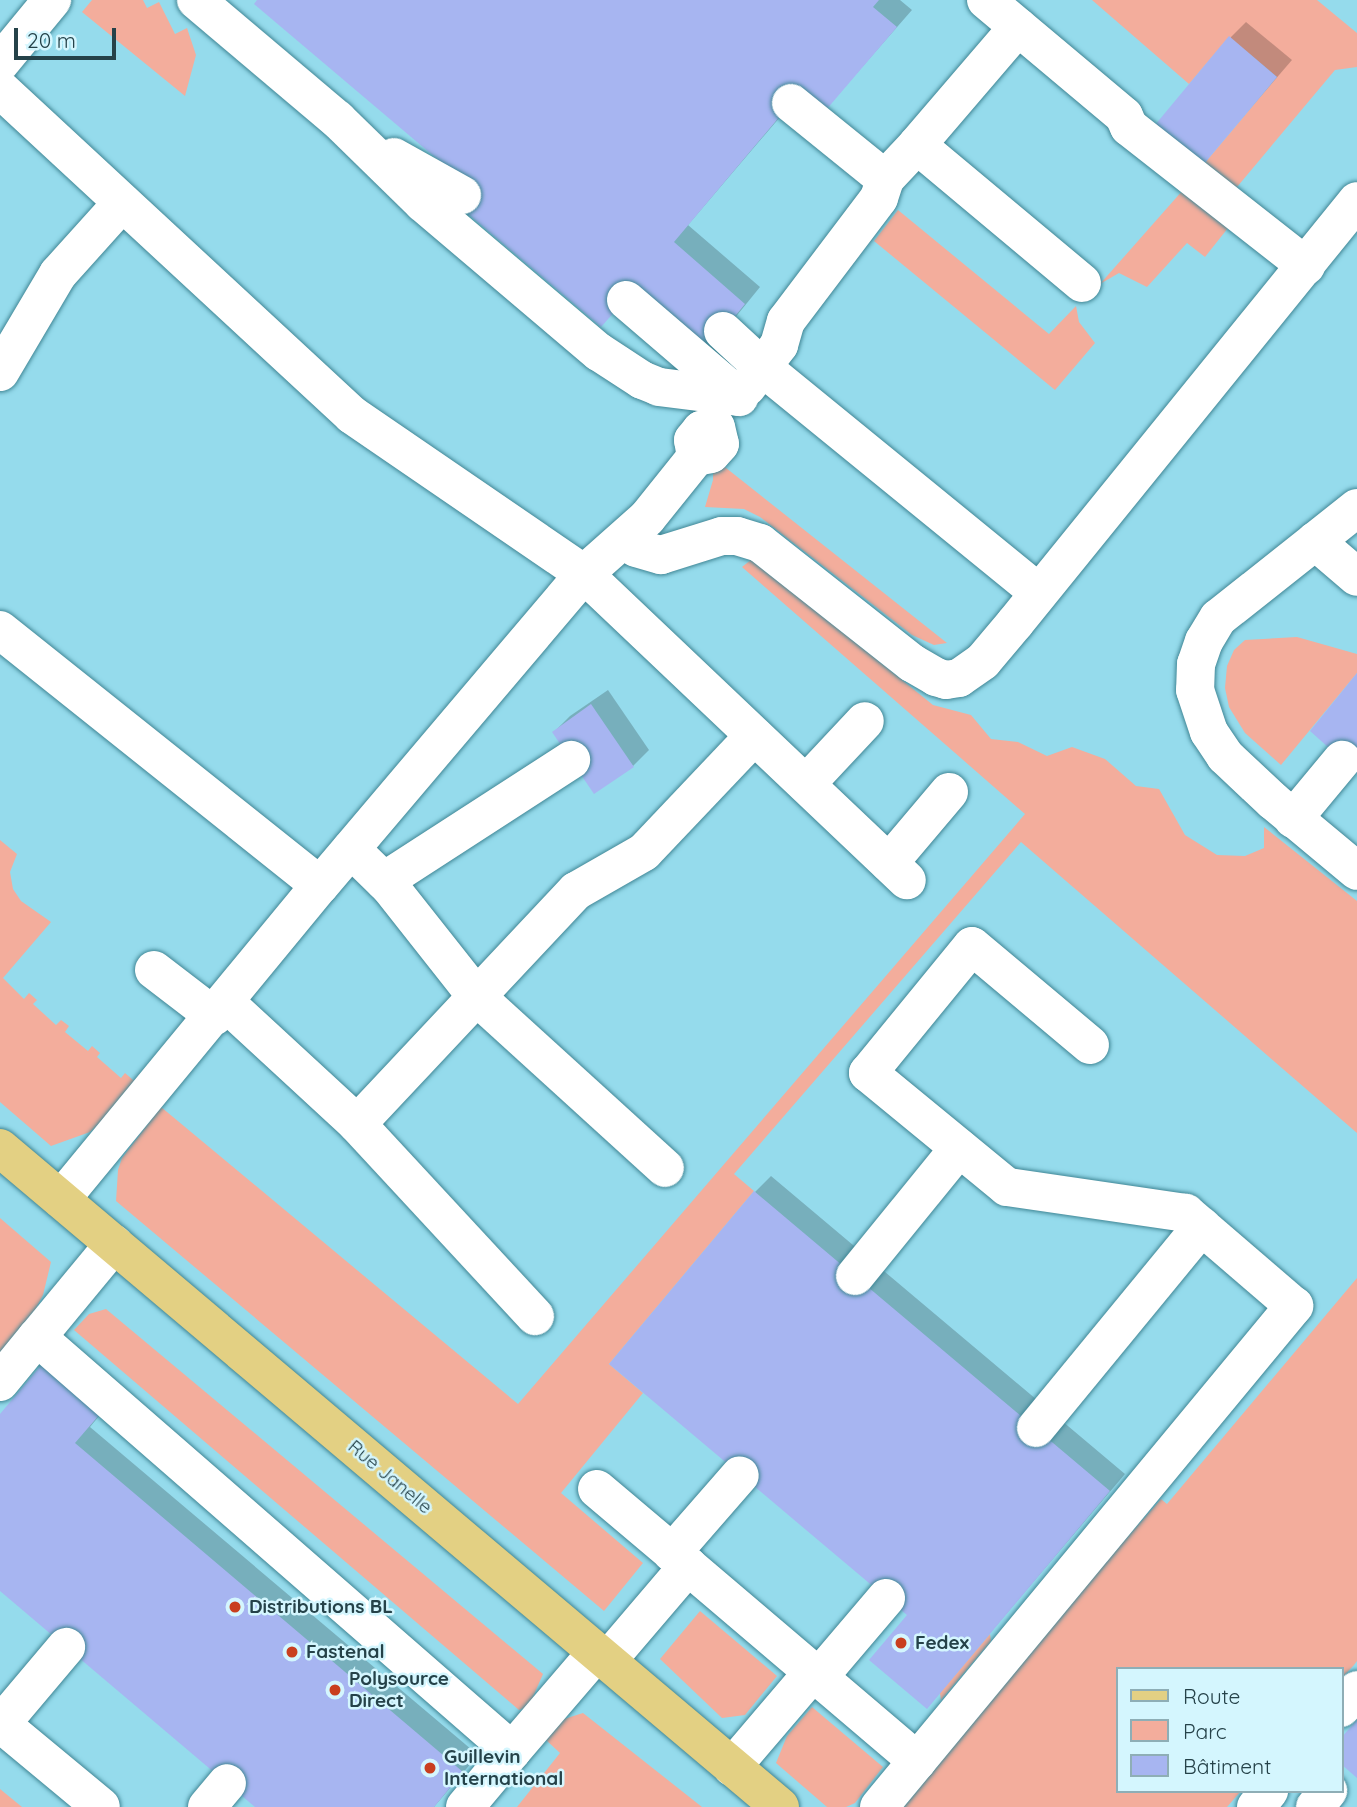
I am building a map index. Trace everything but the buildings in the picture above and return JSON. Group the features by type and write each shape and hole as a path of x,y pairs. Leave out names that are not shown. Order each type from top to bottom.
{"main road":[{"name":"Rue Janelle","path":"0,1148 732,1767 772,1805"}],"lane":[{"path":"0,63 52,0"},
{"path":"196,0 351,133 423,203 620,366 659,387 717,427"},
{"path":"986,0 1124,116 1129,128 1172,155 1306,266"},
{"path":"61,1199 320,885 584,574 626,539 779,345 786,321 879,198 885,179 1018,27"},
{"path":"0,89 352,415 584,574 898,871 949,792"},
{"path":"791,103 885,179"},
{"path":"351,133 462,195"},
{"path":"917,145 1082,283"},
{"path":"626,539 636,548 661,555 722,536 737,536 760,543 912,663 946,680 959,678 983,661 1357,201"},
{"path":"0,372 58,274 122,203"},
{"path":"625,299 717,427"},
{"path":"723,331 762,367 1039,593"},
{"path":"1357,508 1218,618 1203,641 1196,664 1195,690 1209,733 1243,775 1357,871"},
{"path":"1315,541 1357,577"},
{"path":"5,646 320,885"},
{"path":"806,784 865,721"},
{"path":"357,1124 576,891 644,852 754,736"},
{"path":"384,881 571,760"},
{"path":"1293,819 1342,760"},
{"path":"351,849 384,881 477,997 665,1168"},
{"path":"879,1807 1294,1306 1186,1213 1007,1187 867,1073 972,946 1090,1045"},
{"path":"155,970 219,1009 357,1124 535,1316"},
{"path":"855,1276 959,1148"},
{"path":"1036,1428 1202,1226"},
{"path":"0,1382 114,1244"},
{"path":"37,1337 512,1751"},
{"path":"465,1807 512,1751 602,1657 680,1560 740,1475"},
{"path":"597,1489 917,1761"},
{"path":"732,1767 886,1598"},
{"path":"66,1647 0,1724 101,1807"},
{"path":"1343,1706 1357,1690"},
{"path":"1256,1807 1267,1793"},
{"path":"1315,1807 1326,1793"}],"green space":[{"path":"92,0 143,0 147,8 159,2 175,34 187,28 196,55 185,96 82,12"},
{"path":"1092,0 1317,0 1357,33 1357,67 1335,70 1237,187 1198,171 1277,77 1229,37 1189,84"},
{"path":"1183,190 1232,223 1205,257 1187,243 1147,287 1119,273 1100,284"},
{"path":"898,210 1049,334 1076,306 1079,322 1095,343 1055,390 874,241"},
{"path":"716,460 947,643 934,645 912,635 760,517 744,509 705,507"},
{"path":"752,559 933,705 971,715 991,739 1018,742 1047,756 1072,747 1105,759 1136,786 1159,789 1185,835 1217,855 1245,856 1264,848 1264,827 1357,901 1357,1133 1021,842 734,1174 754,1191 609,1364 643,1393 561,1493 643,1563 604,1611 116,1201 118,1170 122,1158 161,1107 518,1404 1025,814 742,567"},
{"path":"1297,637 1357,654 1357,673 1281,765 1245,733 1229,707 1225,688 1227,666 1234,650 1245,640"},
{"path":"0,840 17,854 10,872 13,889 21,901 51,922 3,978 24,999 29,993 37,1000 33,1004 56,1025 61,1020 69,1026 65,1032 88,1051 92,1046 100,1053 97,1057 121,1078 125,1073 140,1086 90,1132 51,1146 0,1102"},
{"path":"0,1218 51,1262 43,1295 35,1310 0,1353"},
{"path":"1357,1278 1357,1661 1354,1665 1343,1677 1343,1667 1116,1667 1116,1793 1239,1793 1227,1807 904,1807 1064,1609 1161,1499 1167,1504"},
{"path":"106,1309 543,1674 529,1706 519,1710 74,1330 89,1314"},
{"path":"700,1611 777,1676 745,1715 722,1718 660,1659"},
{"path":"990,1634 991,1641 941,1700 940,1693"},
{"path":"812,1707 883,1767 855,1803 846,1807 827,1807 776,1763 787,1736"},
{"path":"583,1713 702,1807 517,1807 560,1753 546,1740 564,1719"},
{"path":"0,1789 22,1807 0,1807"}],"place":[{"name":"Distributions BL","path":"235,1607"},
{"name":"Fedex","path":"901,1643"},
{"name":"Fastenal","path":"292,1652"},
{"name":"Polysource Direct","path":"335,1690"},
{"name":"Guillevin International","path":"430,1768"}]}
